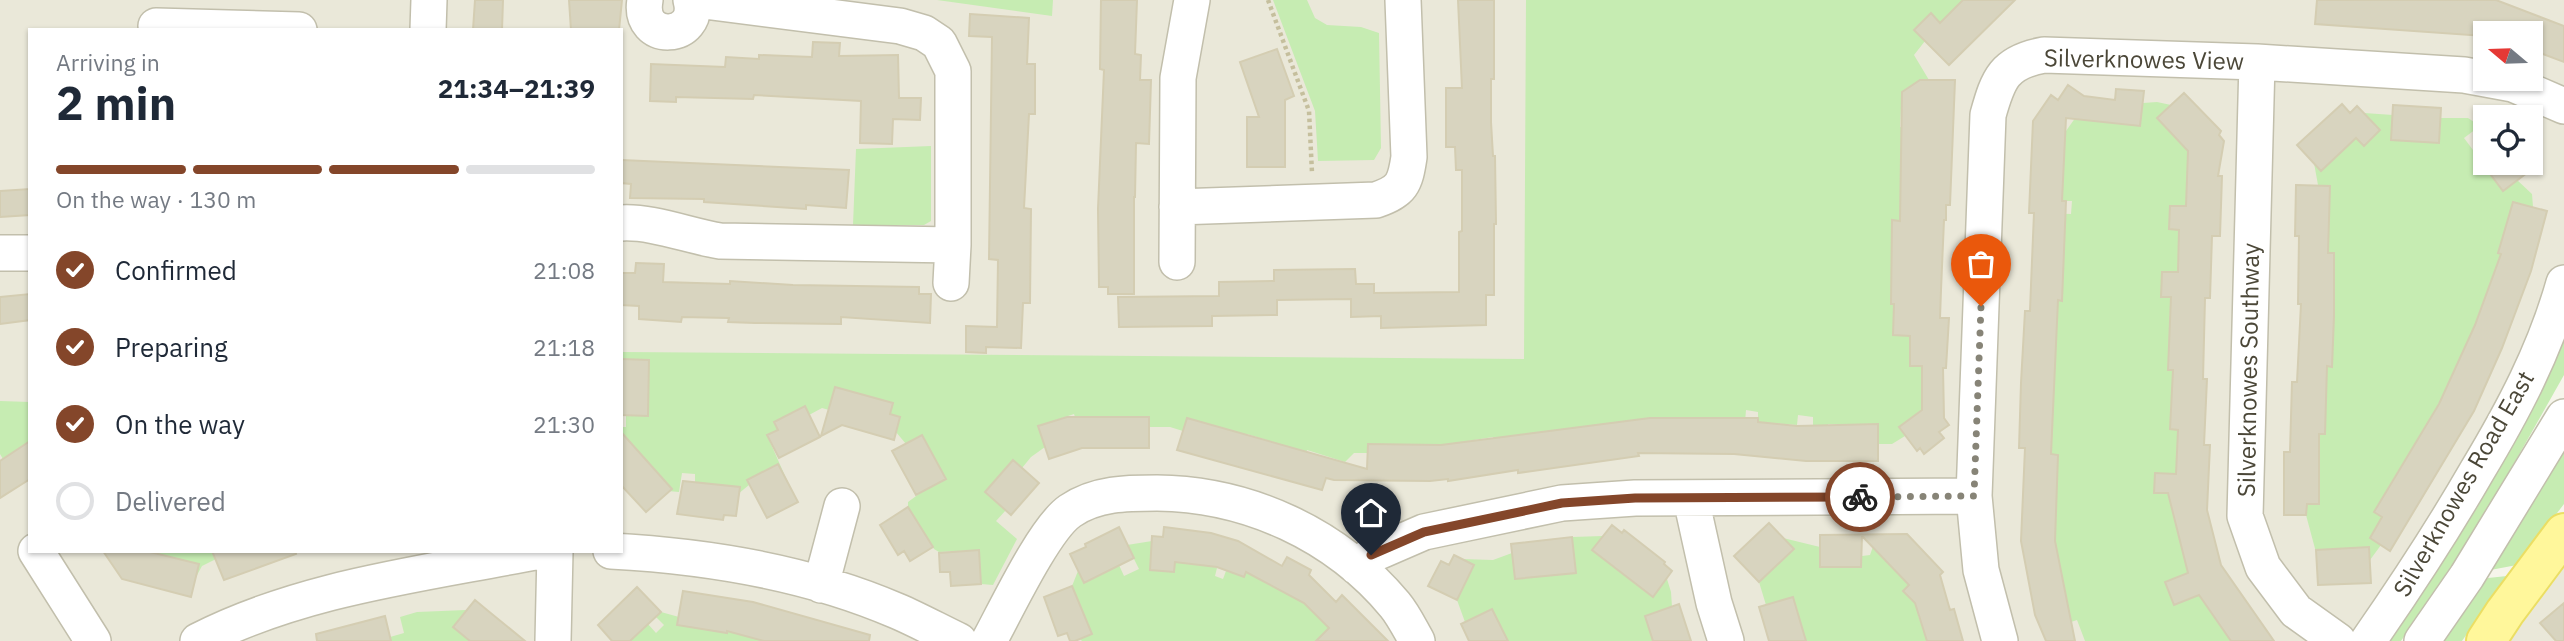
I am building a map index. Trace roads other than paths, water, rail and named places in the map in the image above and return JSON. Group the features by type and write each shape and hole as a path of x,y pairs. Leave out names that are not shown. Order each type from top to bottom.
{"main road":[{"path":"2486,641 2505,611 2564,533"}],"street":[{"path":"428,28 429,0"},
{"path":"645,0 645,16 649,23 654,29 670,33 677,31 690,20 692,2 704,1 857,19 913,29 939,43 953,71 951,283"},
{"path":"1177,262 1178,78 1192,0"},
{"path":"1177,207 1376,200 1395,193 1406,179 1409,158 1403,0"},
{"path":"156,19 274,28"},
{"name":"Silverknowes View","path":"2000,641 1981,570 1974,496 1988,115 1996,85 2010,66 2024,59 2044,55 2257,62 2464,75 2513,85 2564,106"},
{"name":"Silverknowes Southway","path":"2257,62 2245,516 2263,567 2296,611 2338,641"},
{"path":"623,223 652,225 687,236 720,242 953,245"},
{"path":"0,253 28,253"},
{"name":"Silverknowes Road East","path":"2368,641 2432,549 2516,406 2554,320 2564,283"},
{"name":"Silverknowes Road East","path":"2422,641 2467,576 2564,416"},
{"path":"989,641 1047,537 1067,513 1084,502 1109,495 1176,493 1220,499 1253,508 1283,518 1307,531 1357,567 1395,606 1417,641"},
{"path":"1357,567 1371,555 1424,532 1562,503 1635,498 1974,496"},
{"path":"1691,499 1714,603 1726,641"},
{"path":"821,585 842,506"},
{"path":"623,552 733,565 821,585 895,610 959,641"},
{"path":"37,553 93,641"},
{"path":"198,641 235,622 326,593 529,553"},
{"path":"553,641 555,553"}]}
